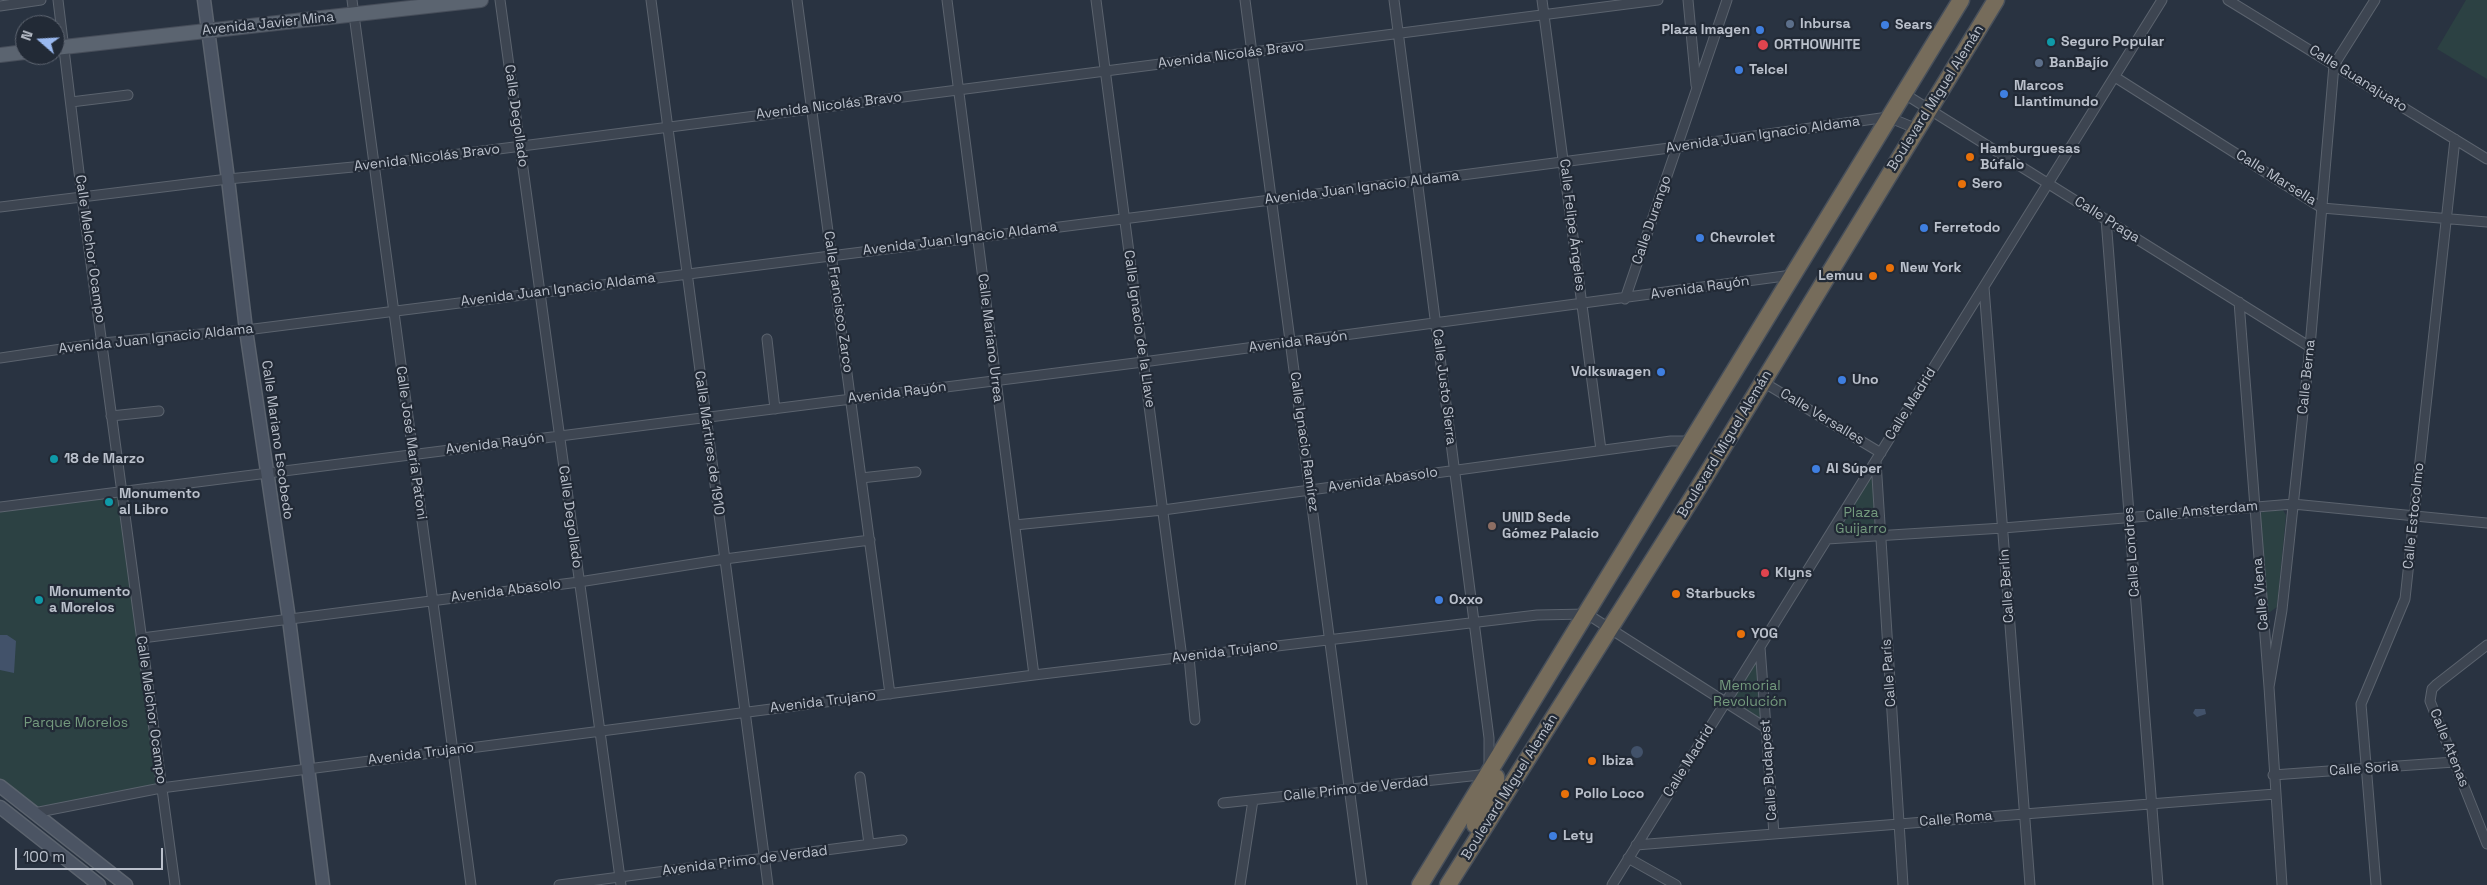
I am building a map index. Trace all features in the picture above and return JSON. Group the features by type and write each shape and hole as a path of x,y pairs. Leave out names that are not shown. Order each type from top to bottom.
{"highway":[{"name":"Boulevard Miguel Alemán","path":"1420,885 1961,0"},
{"name":"Boulevard Miguel Alemán","path":"1448,885 1611,629 1996,0"},
{"path":"1469,852 1471,833 1496,785 1496,778 1489,774"}],"main road":[{"name":"Calle Mariano Escobedo","path":"204,0 246,330 288,619 323,885"},
{"name":"Avenida Javier Mina","path":"65,47 482,0"},
{"path":"0,55 15,53"},
{"path":"0,786 126,885"},
{"path":"0,807 98,885"}],"street":[{"path":"0,6 41,0"},
{"name":"Calle Melchor Ocampo","path":"58,0 59,15"},
{"name":"Calle José María Patoni","path":"352,0 471,885"},
{"name":"Calle Degollado","path":"500,0 621,881"},
{"name":"Calle Mártires de 1910","path":"651,0 768,885"},
{"name":"Calle Francisco Zarco","path":"798,0 890,694"},
{"name":"Calle Mariano Urrea","path":"947,0 1034,675"},
{"name":"Calle Ignacio de la Llave","path":"1096,0 1163,510 1195,720"},
{"name":"Calle Ignacio Ramírez","path":"1245,0 1362,885"},
{"name":"Calle Justo Sierra","path":"1394,0 1489,738 1489,774"},
{"name":"Calle Felipe Ángeles","path":"1542,0 1601,450"},
{"name":"Avenida Nicolás Bravo","path":"0,207 228,179 374,165 1658,0"},
{"path":"1688,0 1696,90"},
{"name":"Calle Durango","path":"1625,299 1727,0"},
{"name":"Calle Madrid","path":"1612,885 2162,0"},
{"name":"Calle Guanajuato","path":"2228,0 2487,159"},
{"path":"2334,65 2375,0"},
{"name":"Calle Melchor Ocampo","path":"63,65 71,102 82,197 175,885"},
{"name":"Calle Berna","path":"2269,687 2282,610 2310,347 2334,65"},
{"name":"Calle Marsella","path":"2114,77 2322,208 2487,222"},
{"name":"Calle Praga","path":"1903,93 2310,347"},
{"path":"71,102 128,95"},
{"path":"1888,117 1917,129"},
{"name":"Avenida Juan Ignacio Aldama","path":"0,358 102,343 246,330 1417,181 1888,117"},
{"name":"Calle Estocolmo","path":"2376,885 2361,704 2405,599 2455,139"},
{"name":"Calle Londres","path":"2106,219 2158,885"},
{"name":"Avenida Rayón","path":"0,506 996,381 1625,299 1793,275"},
{"name":"Calle Berlín","path":"1984,287 2030,885"},
{"name":"Calle Viena","path":"2239,302 2269,687 2273,775 2282,885"},
{"path":"766,339 775,409"},
{"name":"Calle Versalles","path":"1763,382 1878,457"},
{"path":"112,416 159,411"},
{"name":"Avenida Abasolo","path":"1015,525 1163,510 1601,450 1671,441 1692,441"},
{"name":"Calle París","path":"1878,457 1880,536 1903,885"},
{"path":"861,478 916,472"},
{"name":"Calle Amsterdam","path":"1827,539 2003,528 2293,504 2487,523"},
{"name":"Avenida Abasolo","path":"142,638 579,582 725,559 870,540"},
{"path":"1587,614 1766,728"},
{"name":"Avenida Trujano","path":"34,813 161,788 745,712 1034,675 1537,615 1587,614"},
{"name":"Calle Atenas","path":"2487,646 2437,684 2430,695 2431,707 2487,844"},
{"name":"Calle Budapest","path":"1760,647 1774,834"},
{"name":"Calle Soria","path":"2273,775 2454,762"},
{"name":"Calle Primo de Verdad","path":"1223,803 1489,774"},
{"path":"860,777 869,844"},
{"name":"Calle Roma","path":"1636,845 2275,794"},
{"path":"1240,885 1253,800"},
{"name":"Avenida Primo de Verdad","path":"559,885 621,881 764,858 902,840"},
{"path":"1628,858 1676,885"}],"green space":[{"path":"2466,0 2487,0 2487,79 2437,49"},
{"name":"Plaza Guijarro","path":"1875,466 1880,538 1829,539"},
{"name":"Parque Morelos","path":"121,490 163,788 35,807 0,780 0,506"},
{"path":"2283,510 2286,515 2277,607 2270,612 2267,611 2258,515 2262,512"},
{"name":"Memorial Revolución","path":"1764,643 1768,725 1729,699"}],"water":[{"path":"0,635 7,635 16,641 14,673 0,670"},
{"path":"2195,709 2205,709 2206,714 2197,717 2193,713"},
{"path":"1635,746 1639,746 1643,752 1639,758 1635,758 1631,754 1631,750"}],"place":[{"name":"Inbursa","path":"1790,24"},
{"name":"Sears","path":"1885,25"},
{"name":"Plaza Imagen","path":"1760,30"},
{"name":"Seguro Popular","path":"2051,42"},
{"name":"ORTHOWHITE","path":"1763,45"},
{"name":"BanBajío","path":"2039,63"},
{"name":"Telcel","path":"1739,70"},
{"name":"Marcos Llantimundo","path":"2004,94"},
{"name":"Hamburguesas Búfalo","path":"1970,157"},
{"name":"Sero","path":"1962,184"},
{"name":"Ferretodo","path":"1924,228"},
{"name":"Chevrolet","path":"1700,238"},
{"name":"New York","path":"1890,268"},
{"name":"Lemuu","path":"1873,276"},
{"name":"Volkswagen","path":"1661,372"},
{"name":"Uno","path":"1842,380"},
{"name":"18 de Marzo","path":"54,459"},
{"name":"Al Súper","path":"1816,469"},
{"name":"Monumento al Libro","path":"109,502"},
{"name":"UNID Sede Gómez Palacio","path":"1492,526"},
{"name":"Klyns","path":"1765,573"},
{"name":"Starbucks","path":"1676,594"},
{"name":"Monumento a Morelos","path":"39,600"},
{"name":"Oxxo","path":"1439,600"},
{"name":"YOG","path":"1741,634"},
{"name":"Ibiza","path":"1592,761"},
{"name":"Pollo Loco","path":"1565,794"},
{"name":"Lety","path":"1553,836"}]}
